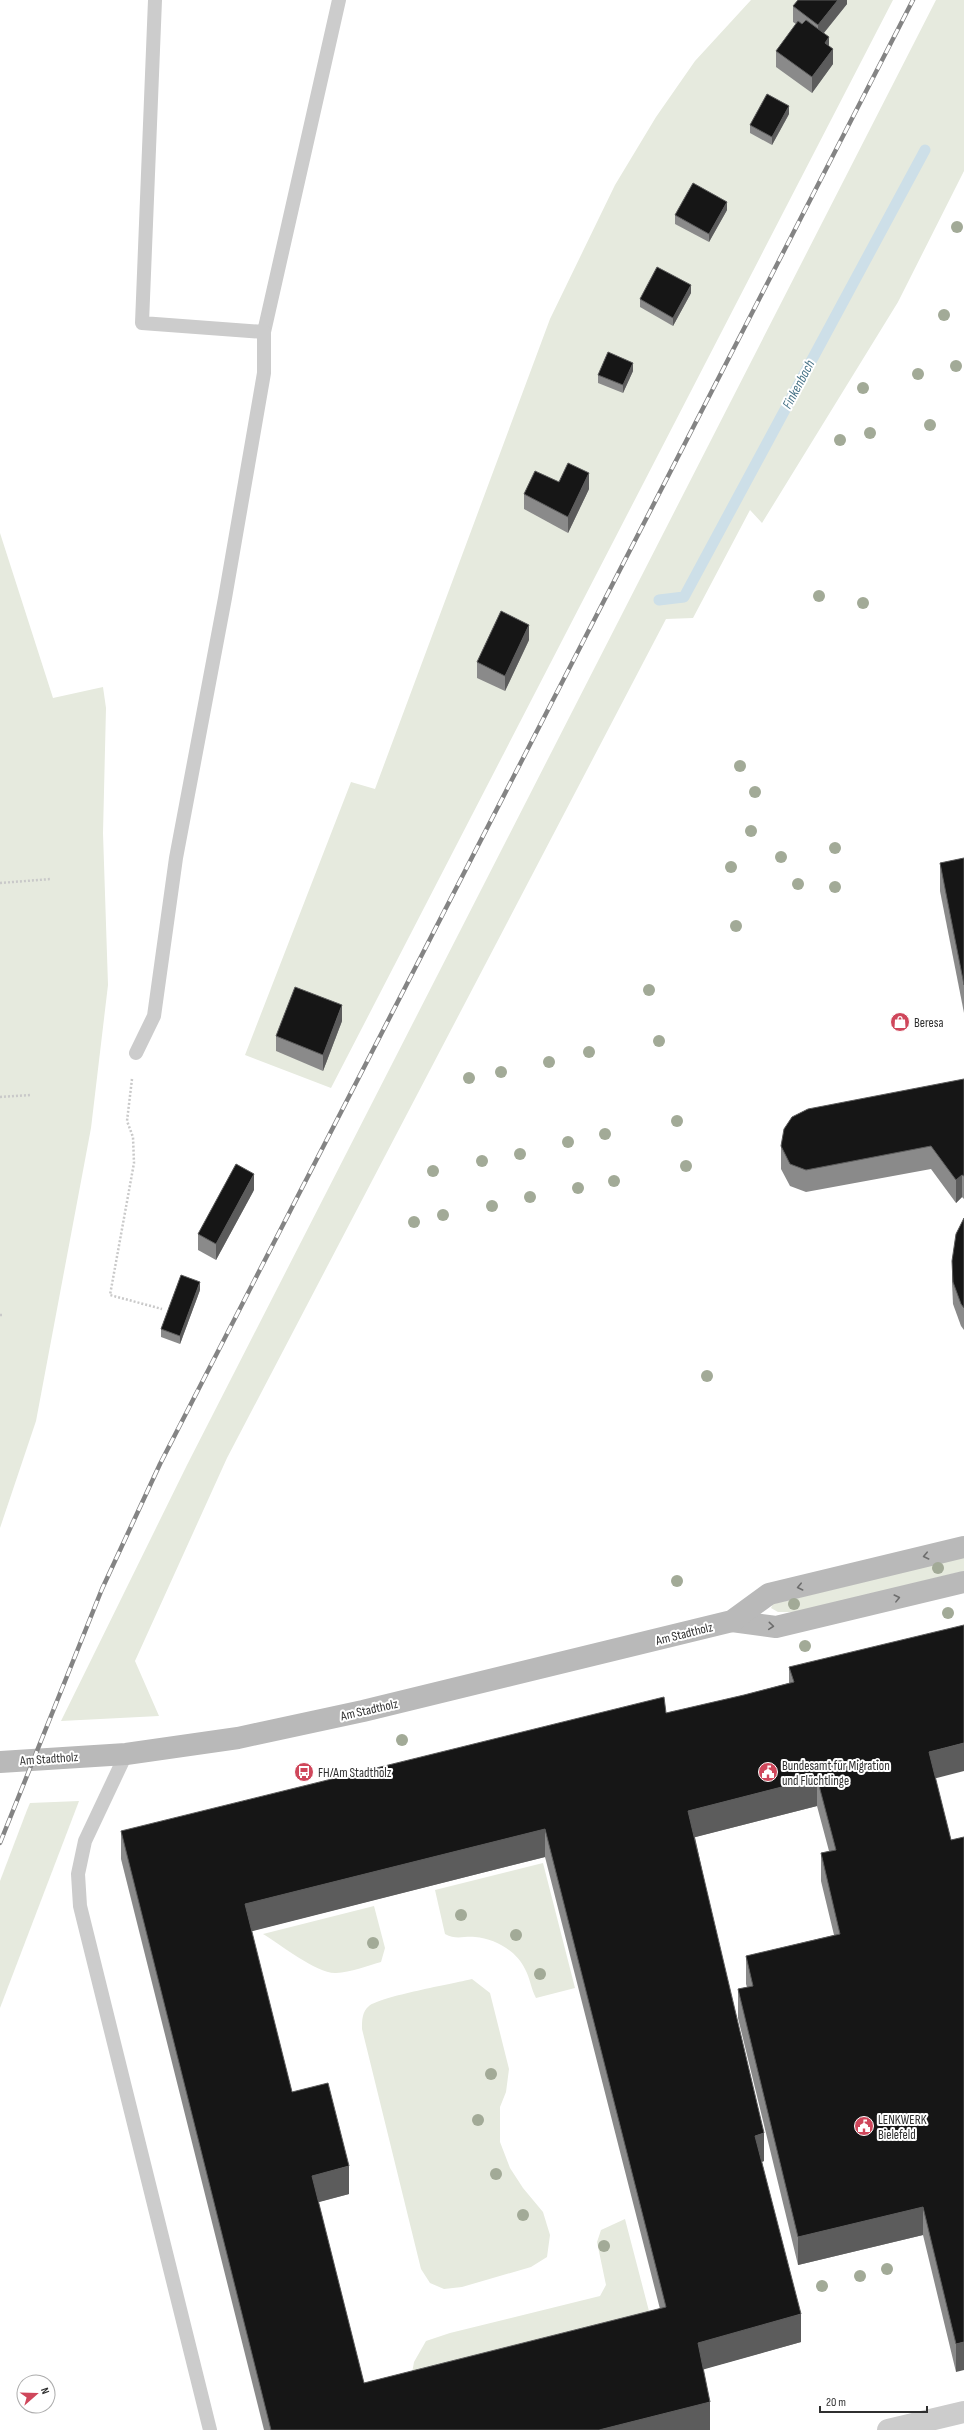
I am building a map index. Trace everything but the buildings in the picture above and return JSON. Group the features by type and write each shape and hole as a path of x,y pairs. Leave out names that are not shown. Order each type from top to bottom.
{"main road":[{"name":"Am Stadtholz","path":"0,1762 126,1754 238,1738 363,1711 732,1621 769,1594 964,1547"},
{"name":"Am Stadtholz","path":"732,1621 776,1628 964,1582"}],"street":[{"path":"888,2430 964,2412"}],"lane":[{"path":"155,0 142,323 264,332"},
{"path":"136,1053 154,1016 176,858 225,598 264,373 264,332 339,0"},
{"path":"126,1754 85,1841 78,1874 80,1906 210,2430"}],"path":[{"path":"0,883 51,879"},
{"path":"136,1053 127,1121 132,1137 134,1163 110,1295 162,1309"},
{"path":"0,1097 30,1095"}],"shaded area":[{"path":"751,0 893,0 331,1088 245,1055 351,782 375,789 550,319 615,185 656,117 695,61"},
{"path":"936,0 964,0 964,171 898,302 762,523 750,510 693,618 666,619 227,1458 135,1661 159,1716 61,1721 187,1465"},
{"path":"0,533 53,698 103,687 106,708 103,833 108,985 91,1128 36,1421 0,1528"},
{"path":"964,1557 964,1571 797,1612 778,1612 771,1608 773,1604"},
{"path":"79,1801 0,2008 0,1881 27,1810 30,1803"},
{"path":"543,1863 575,1988 536,1998 525,1969 516,1956 510,1951 497,1943 483,1938 456,1937 445,1934 435,1890"},
{"path":"374,1906 385,1948 381,1962 353,1970 336,1973 319,1969 299,1958 263,1934"},
{"path":"472,1979 490,1993 509,2069 506,2092 500,2107 500,2142 510,2168 523,2188 543,2212 550,2235 547,2257 531,2267 462,2287 444,2289 430,2283 421,2269 362,2029 362,2019 367,2008 376,2002 402,1994"},
{"path":"625,2219 650,2315 409,2390 414,2362 426,2341 450,2333 600,2296 606,2285 597,2242 601,2230"}],"waterway":[{"name":"Finkenbach","path":"659,600 684,597 925,150"}],"railway":[{"path":"0,1843 102,1589 160,1464 913,0"}],"place":[{"name":"Beresa","path":"900,1022"},
{"name":"FH/Am Stadtholz","path":"304,1772"},
{"name":"Bundesamt für Migration und Flüchtlinge","path":"768,1772"},
{"name":"LENKWERK Bielefeld","path":"864,2126"}]}
